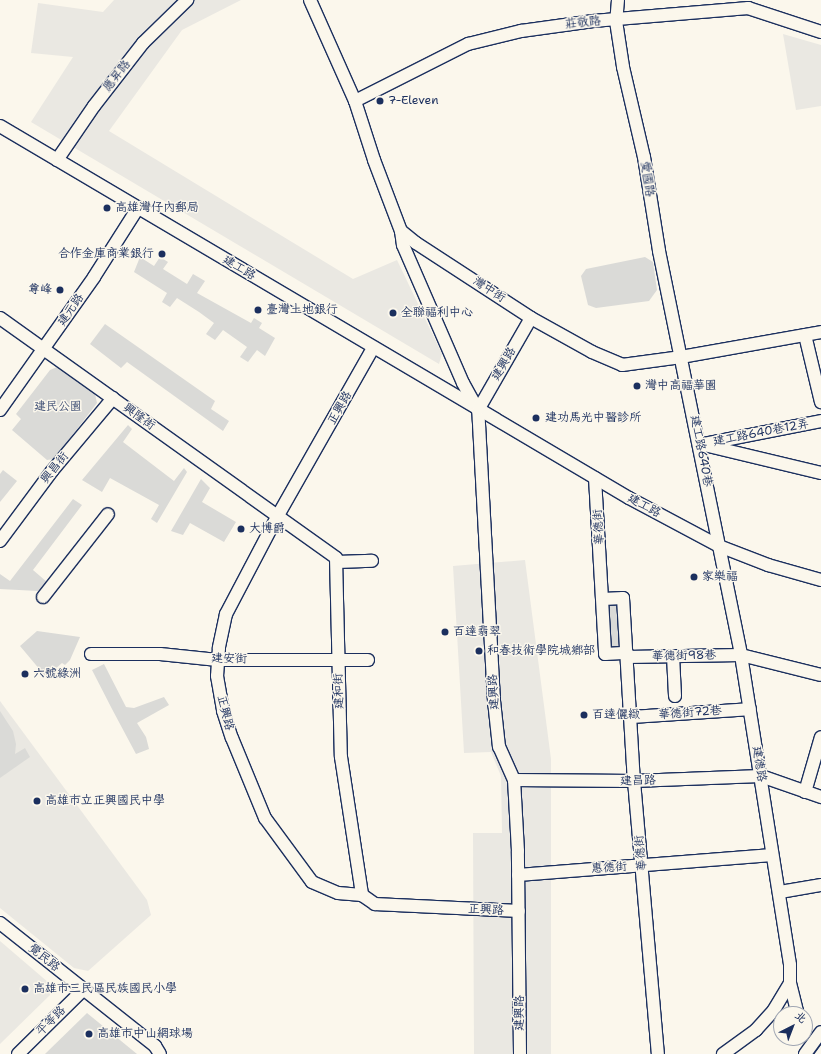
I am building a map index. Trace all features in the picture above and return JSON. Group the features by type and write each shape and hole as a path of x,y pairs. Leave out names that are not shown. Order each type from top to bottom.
{"street":[{"name":"應昇路","path":"58,160 94,106 143,43 187,0"},
{"path":"310,0 355,100 374,160 401,231 403,245 463,383 478,410"},
{"name":"愛國路","path":"618,0 616,21 681,357"},
{"name":"莊敬路","path":"355,100 468,44 521,31 593,21 616,21 748,8 821,32"},
{"name":"建工路","path":"0,126 373,348 596,478 719,546 768,565 821,580"},
{"name":"建元路","path":"0,410 44,349 138,208"},
{"name":"灣中街","path":"401,231 416,243 531,318 592,352 622,365 681,357 821,332"},
{"name":"興隆街","path":"0,318 277,517"},
{"name":"建興路","path":"520,1054 519,911 514,780 499,747 494,700 478,410 531,318"},
{"path":"805,336 821,402"},
{"name":"正興路","path":"373,348 277,517 226,614 218,660 217,676 223,711 232,738 265,818 312,882 338,893 362,895 375,904 519,911"},
{"name":"建工路640巷","path":"681,357 700,444 719,546"},
{"name":"興昌街","path":"0,541 52,471 113,398"},
{"name":"建工路640巷12弄","path":"700,444 821,421"},
{"path":"700,444 821,473"},
{"name":"華德街","path":"596,478 606,654 627,655"},
{"path":"43,597 108,514"},
{"path":"277,517 336,558 337,562 372,561"},
{"name":"建德路","path":"719,546 750,708 772,855 780,892 790,966 790,982 796,1006"},
{"name":"建和街","path":"337,562 341,757 362,895"},
{"name":"華德街","path":"603,599 623,598 634,781 658,1054"},
{"name":"建安街","path":"90,654 160,654 218,660 368,660"},
{"name":"華德街98巷","path":"627,655 741,655 821,675"},
{"path":"673,656 675,696"},
{"name":"華德街72巷","path":"630,717 750,708"},
{"path":"805,792 821,737"},
{"path":"761,776 821,797"},
{"name":"建昌路","path":"514,780 634,781 761,776"},
{"name":"惠德街","path":"518,875 772,855"},
{"path":"780,892 821,885"},
{"name":"覺民路","path":"0,923 156,1046 160,1054"},
{"path":"723,1054 756,1030 774,1010 790,982"},
{"name":"平等路","path":"18,1054 84,989"},
{"path":"806,1049 821,1032"}],"shaded area":[{"path":"114,0 241,0 182,30 109,131 353,279 397,260 442,354 439,364 31,122 73,57 31,53 38,3 103,12"},
{"path":"783,34 821,45 821,106 796,110"},
{"path":"525,560 551,759 551,1054 474,1054 473,833 502,833 501,776 491,752 464,753 453,566"},
{"name":"高雄市立正興國民中學","path":"0,701 147,900 151,915 88,971 74,968 0,908"},
{"name":"高雄市三民區民族國民小學","path":"0,941 49,983 50,995 0,1044"}],"green space":[{"path":"140,257 154,266 160,257 168,262 163,269 187,284 193,274 205,281 197,293 251,323 254,318 262,323 259,328 275,338 265,356 257,350 248,362 240,357 247,347 223,330 215,340 206,334 214,323 199,312 177,298 170,307 162,302 167,293 134,272"},
{"path":"645,257 653,262 657,290 649,301 596,308 588,305 581,276 586,269"},
{"path":"105,324 215,401 211,409 229,421 223,431 127,362 121,368 90,344"},
{"name":"建民公園","path":"57,367 95,394 97,403 54,459 47,460 12,430 21,419 16,414 50,370"},
{"path":"128,425 132,429 123,442 174,481 184,468 187,472 157,523 151,519 159,505 110,478 102,492 82,480"},
{"path":"3,470 17,481 0,502 0,474"},
{"path":"201,479 210,488 202,502 236,522 224,542 190,523 183,535 171,531"},
{"path":"73,499 82,505 33,570 47,582 38,591 0,589 0,574 10,581"},
{"path":"607,604 620,604 620,651 607,651"},
{"path":"37,631 80,637 70,660 65,665 62,663 46,677 20,646"},
{"path":"104,664 126,707 134,708 164,697 169,705 137,723 146,737 149,749 136,754 112,709 92,670"},
{"path":"0,711 13,731 16,744 15,754 25,748 30,757 0,778"},
{"name":"高雄市中山網球場","path":"87,1013 137,1054 45,1054"}],"tram line":[{"path":"813,1054 821,1043"}],"place":[{"name":"7-Eleven","path":"380,101"},
{"name":"高雄灣仔內郵局","path":"107,208"},
{"name":"合作金庫商業銀行","path":"162,254"},
{"name":"尊峰","path":"60,290"},
{"name":"臺灣土地銀行","path":"258,310"},
{"name":"全聯福利中心","path":"393,313"},
{"name":"灣中高福華園","path":"637,386"},
{"name":"建功馬光中醫診所","path":"536,418"},
{"name":"大博爵","path":"241,529"},
{"name":"家樂福","path":"694,577"},
{"name":"百達翡翠","path":"445,632"},
{"name":"和春技術學院城鄉部","path":"479,651"},
{"name":"六號綠洲","path":"25,674"},
{"name":"百達儷緻","path":"584,715"},
{"name":"高雄市立正興國民中學","path":"37,801"},
{"name":"高雄市三民區民族國民小學","path":"25,989"},
{"name":"高雄市中山網球場","path":"89,1034"}]}
